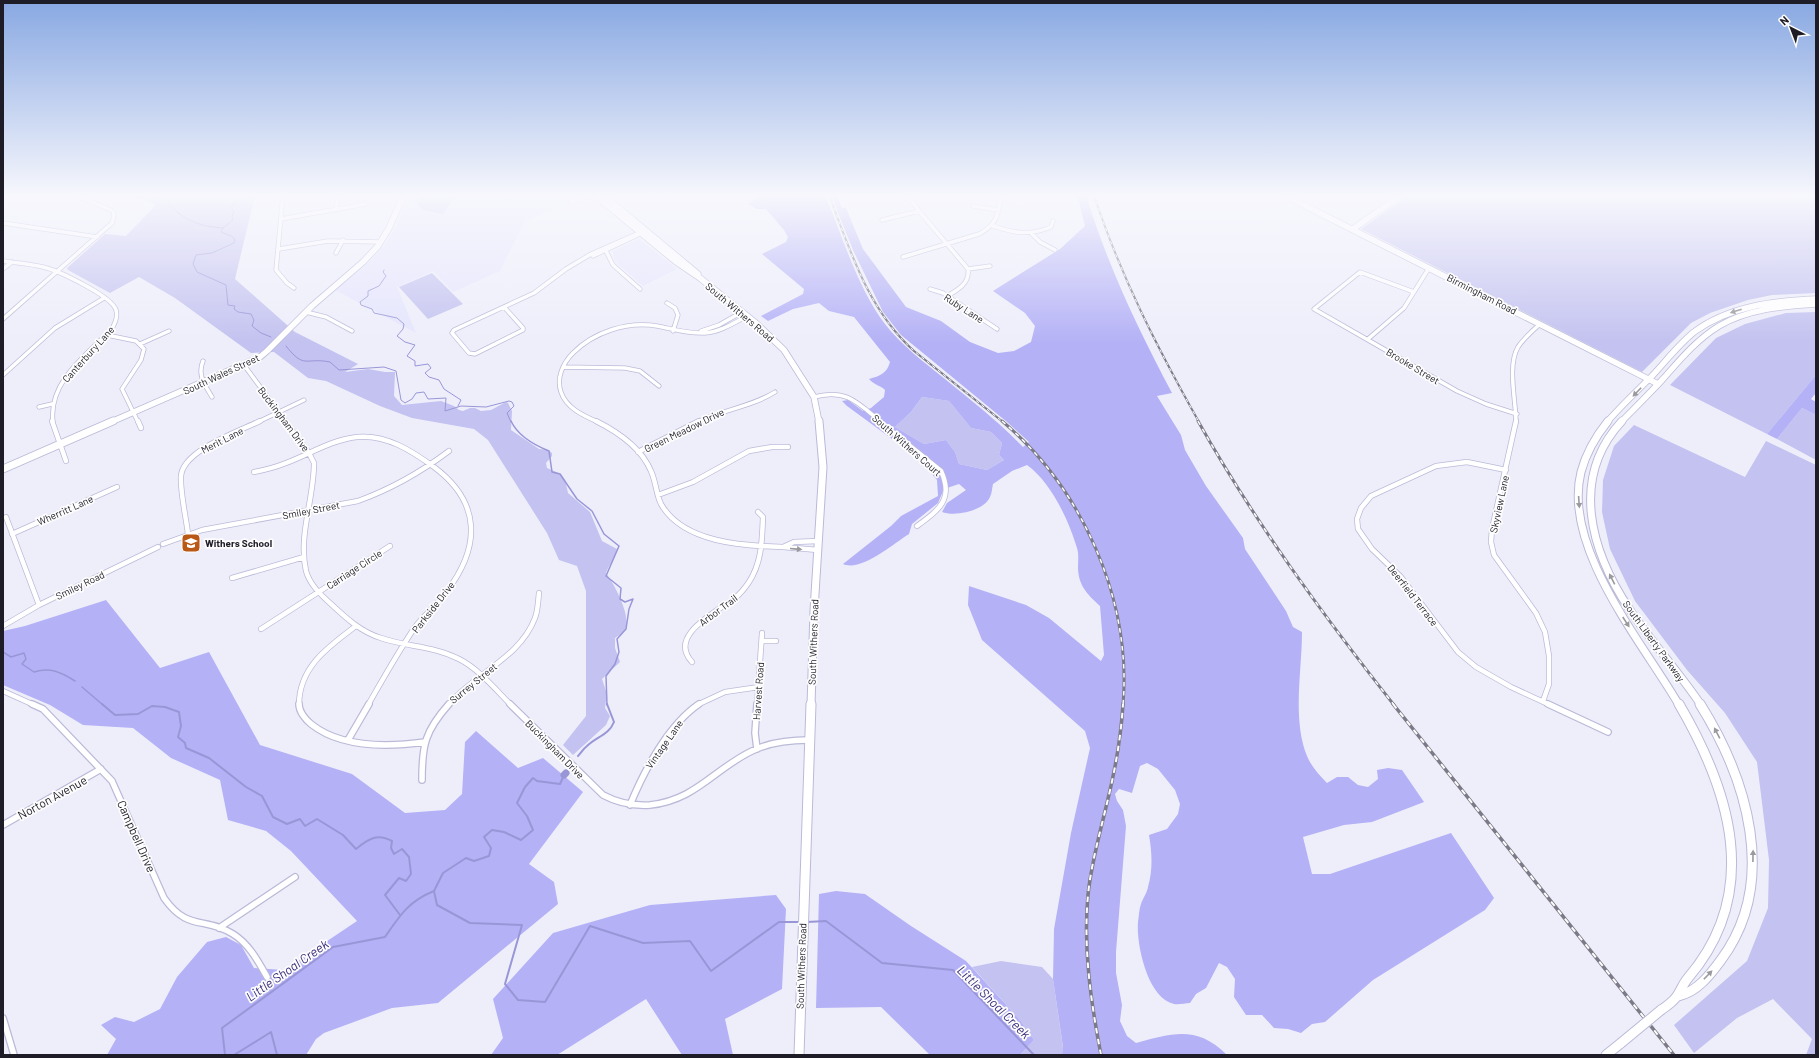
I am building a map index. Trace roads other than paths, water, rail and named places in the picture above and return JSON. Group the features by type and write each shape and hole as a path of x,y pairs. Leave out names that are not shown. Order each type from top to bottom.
{"main road":[{"name":"South Wales Street","path":"3,469 260,357 272,348 329,289 363,262 379,244"},
{"name":"South Withers Road","path":"657,244 692,274 700,278 745,314 784,350 814,397 821,430 823,467 809,740 799,1055"},
{"name":"Birmingham Road","path":"1383,244 1658,384"},
{"name":"South Liberty Parkway","path":"1678,996 1680,990 1696,970 1712,944 1727,907 1732,878 1732,857 1728,817 1716,776 1703,746 1602,582 1587,544 1582,524 1578,497 1583,462 1595,437 1605,424 1694,333 1720,317 1761,304 1816,299"},
{"name":"South Liberty Parkway","path":"1606,1055 1678,996 1689,994 1710,973 1729,949 1742,923 1750,894 1753,844 1748,813 1742,793 1731,762 1722,743 1696,699 1647,635 1624,602 1605,564 1592,522 1590,490 1594,466 1600,451 1615,429 1709,332 1750,314 1768,310 1816,304"}],"street":[{"path":"3,319 89,244"},
{"path":"279,244 276,270 287,283 294,288"},
{"path":"279,249 303,244"},
{"path":"336,253 341,244"},
{"path":"504,307 523,328 523,330 475,354 469,353 452,333 454,330 534,293 566,269 615,244"},
{"path":"903,257 942,244"},
{"path":"947,244 968,269 969,277 964,284 947,296"},
{"path":"1044,244 1055,250"},
{"path":"605,249 613,265 640,289"},
{"name":"Canterbury Lane","path":"3,261 43,267 58,272 112,303 117,314 116,323 107,335 72,369 59,386 52,404 52,418 66,461"},
{"path":"3,269 12,262"},
{"path":"968,269 990,266"},
{"path":"1368,339 1396,316 1408,303 1422,275 1429,268"},
{"name":"Brooke Street","path":"1414,292 1360,272 1314,309 1368,339 1452,390 1490,406 1517,414"},
{"name":"Ruby Lane","path":"930,289 947,296 997,329"},
{"path":"3,375 55,328 104,298"},
{"path":"667,303 673,306 678,315 678,321 673,330"},
{"path":"306,312 326,317 352,330"},
{"path":"745,314 712,332 673,330 647,325 626,327 605,332 589,340 570,356 563,367 559,385 565,401 573,409 615,430 638,452 651,471 658,495 664,508 676,520 694,532 728,542 792,549 818,550"},
{"name":"Skyview Lane","path":"1540,324 1525,338 1515,351 1516,426 1492,529 1492,549 1509,577 1536,613 1546,632 1549,656 1549,684 1543,701"},
{"path":"140,344 169,331"},
{"path":"107,335 128,338 136,341 144,349 143,357 139,365 127,377 122,389 141,428"},
{"path":"203,361 199,368 200,377 212,397"},
{"name":"Buckingham Drive","path":"244,365 309,453 315,468 304,557 307,574 318,592 356,626 373,636 431,648 457,657 481,676 598,791 610,799 630,805 657,805 680,799 692,793 732,762 757,749 784,741 809,740"},
{"path":"563,367 625,368 640,372 659,386"},
{"name":"Green Meadow Drive","path":"638,452 715,414 733,407 766,398 775,392"},
{"name":"South Withers Court","path":"814,397 828,394 841,395 851,398 940,471 946,482 946,495 942,504 935,512 917,526"},
{"name":"Merit Lane","path":"188,534 181,476 182,471 192,456 201,449 304,400"},
{"path":"39,407 52,404"},
{"name":"Parkside Drive","path":"254,472 283,465 342,440 359,437 376,437 396,442 449,477 464,497 470,512 470,541 464,562 451,586 421,620 348,740"},
{"path":"658,495 682,488 699,480 737,455 748,450 760,447 788,447"},
{"name":"Smiley Street","path":"161,546 188,534 358,501 378,494 401,483 448,451"},
{"name":"Deerfield Terrace","path":"1506,470 1467,462 1436,466 1371,496 1357,510 1356,520 1359,532 1365,541 1401,577 1458,652 1488,675 1608,732"},
{"name":"Wherritt Lane","path":"12,534 117,487"},
{"name":"Arbor Trail","path":"692,662 685,653 684,646 686,639 698,624 735,598 750,582 758,566 761,553 762,517 758,512"},
{"path":"6,517 39,605"},
{"path":"783,547 794,542 818,542"},
{"name":"Smiley Road","path":"3,626 39,605 161,546"},
{"name":"Carriage Circle","path":"318,592 390,546"},
{"path":"232,578 304,557"},
{"path":"262,629 318,592"},
{"name":"Surrey Street","path":"422,780 424,742 432,724 443,707 459,692 508,655 520,642 537,612 538,593"},
{"path":"356,626 321,655 308,671 302,683 299,695 302,712 311,726 328,735 348,740 385,745 424,742"},
{"name":"Harvest Road","path":"757,749 755,737 762,633"},
{"path":"762,641 776,641"},
{"name":"Vintage Lane","path":"630,805 643,774 679,721 686,714 693,708 719,693 734,688 759,687"},
{"name":"Campbell Drive","path":"3,691 43,709 112,781 164,898 172,910 182,918 219,928 238,936 251,952 267,977"},
{"name":"Norton Avenue","path":"3,825 101,769"},
{"path":"219,928 295,878"},
{"path":"3,1018 14,1055"}],"waterway":[{"path":"231,244 212,253 196,255 193,264 197,272 226,285 228,305 235,306 234,309 238,312 251,314 254,320 252,326 261,333 271,337"},
{"path":"384,270 383,272 386,276 379,286 368,291 368,296 360,302 361,305 372,309 374,313 397,318 404,324 403,329 397,336 405,342 415,345 407,356 415,361 415,366 428,364 431,368 425,373 429,377 439,380 444,389 461,400 458,406"},
{"path":"286,346 297,358 306,361 330,362 339,370 384,367 396,371 401,400 405,403 412,399 416,393 424,392 428,399 446,398 445,411 461,406 486,407 509,401 512,402 514,406 507,413 511,422"},
{"path":"511,421 522,436 549,451 552,472 560,474 577,499 592,511 604,534 619,546 606,576 621,588 620,599 625,602 633,599 629,609 626,629 617,639 619,652 615,664 606,676 607,705"},
{"path":"3,652 11,657 24,653 26,659 22,664 34,672 45,670 55,671 75,681"},
{"path":"82,687 103,705"},
{"path":"102,704 115,715 138,714 152,706 165,707 179,712 181,726 178,737 185,743 186,748 209,758 246,787 262,796 273,817 287,824 300,819 305,826 317,819 343,835 356,849 365,842 377,837 382,837 392,841 391,848 394,854 402,849 409,857 411,874 406,881 399,878 385,895 400,915"},
{"path":"578,756 586,747 606,733 612,726 614,722 607,704"},
{"path":"434,891 443,873 466,858 474,861 489,856 491,848 484,837 492,830 504,832 521,840 533,830 527,816 517,803 525,787 533,778 537,781 560,784 564,775"},
{"name":"Little Shoal Creek","path":"225,1055 222,1028 333,947 385,937 395,922 411,904 434,891"},
{"name":"Little Shoal Creek","path":"434,891 437,905 470,923 522,925 505,984 518,1000 545,1002 590,926 643,943 690,941 711,971 779,922 801,922"},
{"name":"Little Shoal Creek","path":"807,922 826,921 882,963 953,970 1034,1055"},
{"name":"Little Shoal Creek","path":"234,1055 271,1032 277,1055"}],"railway":[{"path":"848,244 872,298 898,335 914,351 1003,422"},
{"path":"1112,244 1141,311 1199,422"},
{"path":"1002,421 1031,448 1056,479 1078,513 1096,549 1110,587 1119,626 1124,665 1123,705"},
{"path":"1198,421 1242,495 1290,567 1341,637 1394,705"},
{"path":"1101,1055 1094,1016 1087,955 1088,895 1091,872 1115,766 1121,729 1123,704"},
{"path":"1393,704 1674,1055"}],"place":[{"name":"Withers School","path":"191,543"}]}
